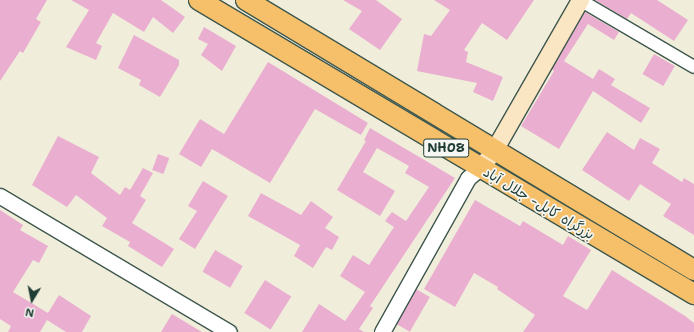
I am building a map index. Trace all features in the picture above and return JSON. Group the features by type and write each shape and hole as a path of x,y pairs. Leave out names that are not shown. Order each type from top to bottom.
{"highway":[{"name":"بزرگراه کابل- جلال آباد","path":"199,0 694,294"},
{"name":"بزرگراه کابل- جلال آباد","path":"246,0 694,270"}],"main road":[{"path":"480,168 494,150 580,0"}],"street":[{"path":"580,0 694,67"},
{"path":"382,332 468,178 480,168"},
{"path":"0,196 229,332"}],"building":[{"path":"0,0 47,0 36,19 41,22 23,53 20,51 0,81"},
{"path":"71,0 161,0 185,17 173,33 153,17 144,32 113,13 96,43 102,46 96,60 66,47 89,10"},
{"path":"343,0 376,0 402,19 380,50 349,29 362,11"},
{"path":"434,0 534,0 507,40 482,23 464,50 468,52 466,62 503,77 493,101 473,92 477,83 417,71 424,34 431,36 450,10"},
{"path":"595,0 657,0 688,20 674,41 631,13 627,19"},
{"path":"585,12 619,32 614,40 588,24 564,61 593,79 599,69 615,79 611,85 650,108 641,123 593,91 559,149 521,126 554,71 552,69"},
{"path":"204,27 236,46 222,71 201,55 208,44 198,39"},
{"path":"134,35 179,60 179,65 160,97 139,85 141,80 118,68"},
{"path":"654,54 675,66 663,86 642,74"},
{"path":"268,62 368,123 361,135 315,109 270,183 212,149 201,167 179,154 200,119 224,134"},
{"path":"370,128 455,178 370,306 373,308 359,329 364,332 302,332 319,304 345,321 365,292 340,276 353,255 369,265 394,227 385,221 392,212 406,221 429,187 405,173 409,166 377,148 363,172 395,191 380,216 337,190 366,141 364,140"},
{"path":"607,132 634,150 640,138 660,149 652,163 682,182 684,178 694,184 694,235 663,216 671,204 640,184 629,201 582,170"},
{"path":"58,136 99,157 91,173 120,195 125,187 130,190 143,168 153,173 140,196 146,200 132,223 174,249 162,267 128,246 130,242 102,226 107,218 76,195 67,207 32,185"},
{"path":"158,154 169,158 163,174 152,170"},
{"path":"203,181 228,196 195,249 179,239 197,211 188,206"},
{"path":"261,193 301,215 311,201 333,217 325,228 339,237 332,250 326,247 313,268 294,256 300,245 248,216"},
{"path":"475,200 520,226 523,221 563,245 568,236 591,250 563,296 587,310 612,270 685,316 694,323 694,332 523,332 535,315 497,289 498,287 474,273 455,307 424,289"},
{"path":"0,210 23,225 20,230 48,246 39,263 33,260 13,292 48,313 59,295 91,316 82,332 66,332 47,320 40,332 8,332 11,326 0,319"},
{"path":"215,250 243,266 230,288 203,272"},
{"path":"265,280 291,296 271,330 244,313"},
{"path":"416,289 430,297 410,332 396,324"},
{"path":"172,314 202,332 161,332"}]}
